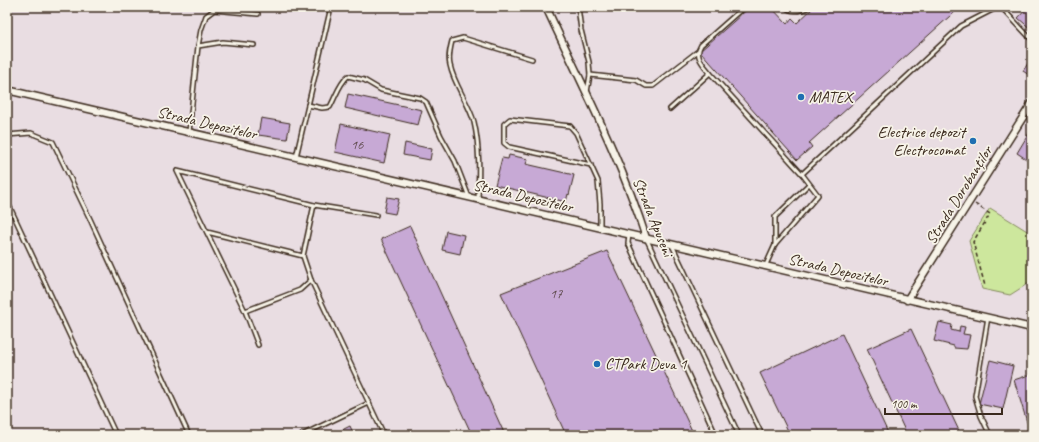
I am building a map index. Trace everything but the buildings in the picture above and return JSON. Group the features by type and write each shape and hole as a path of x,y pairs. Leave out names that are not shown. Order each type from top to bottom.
{"street":[{"name":"Strada Apuseni","path":"546,7 587,92 637,210 646,238"},
{"name":"Strada Depozitelor","path":"7,90 1032,328"},
{"name":"Strada Dorobanților","path":"907,300 1032,103"}],"lane":[{"path":"296,157 331,7"},
{"path":"578,7 581,30 590,62 590,75 587,92"},
{"path":"590,75 636,80 646,86 653,86 698,51 701,45 744,7"},
{"path":"786,7 796,11 809,7"},
{"path":"802,174 961,26 998,7"},
{"path":"1001,7 1032,40"},
{"path":"189,132 198,46 201,30 206,16 214,10 258,14"},
{"path":"478,199 480,159 477,135 473,120 450,66 449,55 452,41 463,38 532,59"},
{"path":"198,46 223,42 254,45"},
{"path":"698,51 698,58 710,73 802,174 817,194 817,197 775,245 766,267"},
{"path":"670,109 710,73"},
{"path":"308,106 322,108 330,107 336,97 342,81 348,76 364,80 380,90 420,98 426,102 441,136 455,161 469,197"},
{"path":"591,165 509,147 504,143 504,124 510,119 570,126 576,133 591,165 598,181 600,227"},
{"path":"7,135 31,133 53,142 104,247 189,435"},
{"path":"258,345 245,311 176,171 314,205 376,215"},
{"path":"775,245 775,217 809,184"},
{"path":"7,201 116,435"},
{"path":"314,205 303,256 311,280 384,435"},
{"path":"207,232 303,256"},
{"path":"629,234 628,243 716,435"},
{"name":"Strada Apuseni","path":"646,238 740,435"},
{"name":"Strada Apuseni","path":"672,244 762,435"},
{"path":"245,311 300,290 311,280"},
{"path":"988,318 975,396 981,416 990,435"},
{"path":"302,435 369,403"}],"path":[{"path":"970,200 990,214 973,242 985,286"}],"shaded area":[{"path":"7,7 1032,7 1032,435 7,435"}],"green space":[{"path":"990,208 1032,234 1032,281 1010,295 982,289 969,241"}],"place":[{"name":"MATEX","path":"801,97"},
{"name":"Electrice depozit Electrocomat","path":"973,141"},
{"name":"CTPark Deva 1","path":"597,364"}]}
